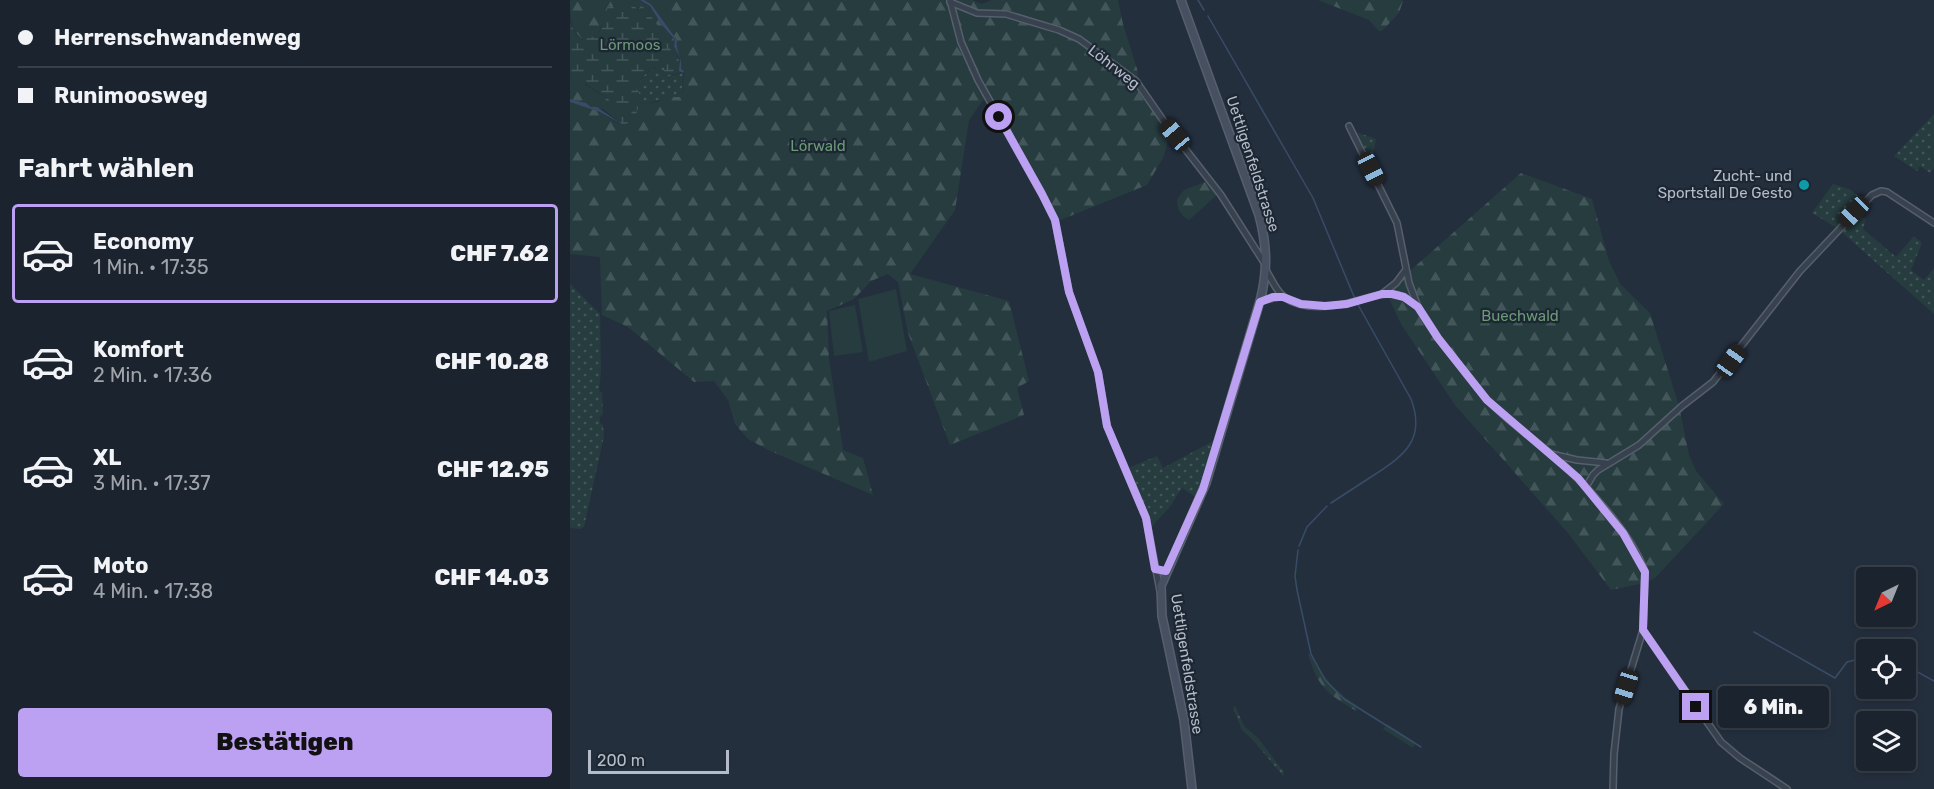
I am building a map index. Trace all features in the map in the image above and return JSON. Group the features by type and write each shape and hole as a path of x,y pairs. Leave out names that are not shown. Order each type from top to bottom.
{"main road":[{"name":"Uettligenfeldstrasse","path":"1181,0 1259,215 1263,231 1266,268 1260,302 1203,489 1166,571 1161,593 1162,616 1184,720 1192,789"}],"street":[{"name":"Löhrweg","path":"950,1 977,13 1005,14 1059,30 1079,39 1136,81 1165,123 1221,195 1283,297"},
{"path":"950,1 961,42 978,80 1055,220 1069,292 1098,372 1107,426 1146,518 1161,593"},
{"path":"1349,126 1397,224 1405,271 1418,307 1438,338 1487,400 1551,454 1586,488 1620,528 1644,567 1646,580 1643,630 1619,709 1613,789"},
{"path":"1586,488 1593,475 1606,463 1640,445 1682,406 1713,382 1800,271 1872,195 1881,191 1887,192 1934,224"},
{"path":"1382,294 1405,271"},
{"path":"1260,302 1273,297 1283,297 1309,305 1334,305 1356,302 1382,294 1400,295 1418,307"},
{"path":"1551,454 1606,463"},
{"path":"1155,569 1166,571"},
{"path":"1643,630 1721,742 1740,758 1787,789"}],"green space":[{"path":"570,0 640,0 643,2 640,10 630,3 612,7 596,38 590,37 583,40 575,32 570,12"},
{"name":"Lörwald","path":"644,0 972,0 982,4 992,0 1118,0 1138,72 1138,80 1171,132 1163,158 1147,185 1058,221 988,93 969,120 955,210 910,274 1009,301 1029,381 1017,388 1024,415 950,445 908,333 898,282 888,274 871,281 854,299 827,311 829,359 843,450 863,458 873,495 768,450 748,439 735,424 728,400 714,381 694,382 628,327 602,315 600,257 570,254 570,101 600,112 619,124 628,123 629,119 636,115 639,104 658,102 665,97 682,97 684,71 681,70 677,40 651,4"},
{"path":"1318,0 1403,1 1399,13 1382,31 1379,31 1369,20"},
{"name":"Lörmoos","path":"643,2 650,6 649,13 669,43 673,57 679,57 680,73 668,75 664,71 665,67 647,72 636,87 641,98 635,118 629,119 628,123 623,125 618,121 611,101 586,84 579,86 573,82 574,78 570,75 570,22 582,40 596,37 602,28 608,6 630,3 639,10"},
{"path":"650,6 675,41 674,46 678,56 673,57 669,43 649,13"},
{"path":"664,66 673,75 683,73 682,97 639,104 641,98 636,87 647,72"},
{"path":"570,75 611,101 618,121 603,109 570,99"},
{"path":"1934,114 1934,168 1930,173 1920,166 1917,171 1894,156"},
{"path":"1353,131 1376,139 1373,154 1374,173"},
{"name":"Buechwald","path":"1521,173 1592,199 1609,261 1621,285 1650,313 1679,406 1689,455 1696,471 1724,504 1655,578 1644,583 1611,590 1568,533 1455,405 1401,324 1386,292"},
{"path":"1208,181 1218,194 1189,220 1180,212 1177,199 1184,190"},
{"path":"1833,184 1849,189 1865,201 1855,212 1866,219 1863,229 1896,257 1914,236 1922,243 1911,270 1924,280 1934,268 1934,314 1837,228 1812,213"},
{"path":"570,284 600,314 599,390 602,393 603,414 600,417 600,423 603,425 604,436 584,527 580,529 570,528"},
{"path":"896,289 907,351 869,362 858,299"},
{"path":"855,305 863,352 834,356 829,311"},
{"path":"1217,439 1198,499 1182,488 1169,508 1150,528 1126,469 1157,456 1163,468"},
{"path":"1308,654 1312,654 1326,678 1336,689 1358,706 1356,711 1325,688 1316,675"},
{"path":"1235,706 1244,726 1258,738 1284,772 1283,776 1242,730 1233,708"},
{"path":"1387,724 1415,742 1413,748 1383,729"}],"water":[{"path":"640,0 651,4 677,40 680,58 674,46 675,40 661,24 650,6"},
{"path":"680,58 681,69 684,71 683,73 679,71"},
{"path":"570,99 597,107 623,125 600,112 570,102"}],"waterway":[{"path":"1198,0 1204,10"},
{"path":"1208,16 1313,198 1355,299"},
{"path":"1331,503 1385,468 1403,453 1410,445 1416,425 1411,399 1357,303"},
{"path":"1299,546 1307,527 1327,506"},
{"path":"1298,550 1295,576 1297,590 1311,654 1325,680 1344,699 1421,747"},
{"path":"1754,632 1835,678 1847,662 1856,660"},
{"path":"1916,671 1934,681"}],"place":[{"name":"Zucht- und Sportstall De Gesto","path":"1804,185"}],"route":[{"path":"999,117 1055,220 1069,292 1098,372 1107,426 1146,518 1155,569 1166,571 1206,483 1260,302 1279,296 1301,304 1325,306 1347,304 1382,294 1400,295 1418,307 1438,338 1487,400 1578,478 1620,528 1642,563 1645,572 1643,630 1696,707"}]}
